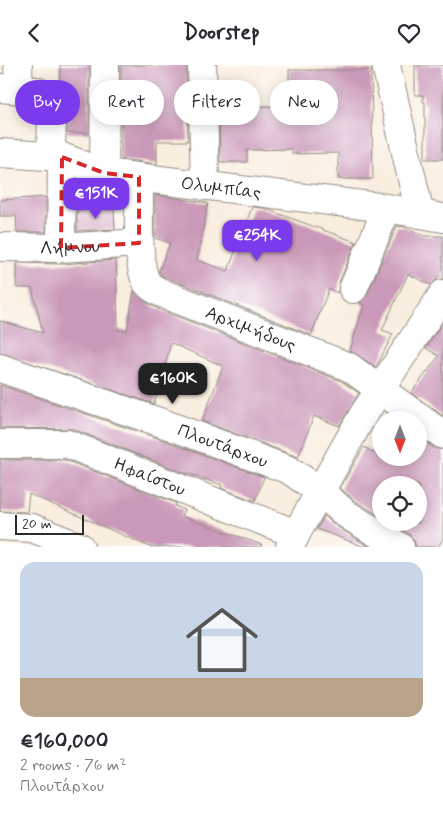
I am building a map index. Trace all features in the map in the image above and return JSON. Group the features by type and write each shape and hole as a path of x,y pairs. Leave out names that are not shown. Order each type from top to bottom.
{"street":[{"path":"104,65 104,173"},
{"path":"202,65 206,186"},
{"path":"386,65 431,216"},
{"path":"12,81 48,97 52,108 57,156 61,248"},
{"name":"Ολυμπίας","path":"0,153 57,156 104,173 386,208 431,216"},
{"name":"Αρχιμήδους","path":"139,177 139,243 145,279 154,289 341,363 360,374 443,435"},
{"path":"353,289 386,208"},
{"name":"Λήμνου","path":"0,247 61,248 139,243"},
{"path":"293,540 363,415 443,294"},
{"name":"Πλουτάρχου","path":"0,368 168,425 298,475 346,514 400,547"},
{"name":"Ηφαίστου","path":"0,444 68,444 293,540"},
{"path":"0,526 32,528 80,547"}],"highlighted area":[{"path":"62,157 104,173 139,177 139,243 61,248"}],"building":[{"path":"60,65 89,65 89,133 67,133 67,125 80,125 80,80 60,80"},
{"path":"121,65 186,65 186,80 174,80 174,125 188,125 188,141 157,141 157,164 121,159 121,125 164,125 164,80 121,80"},
{"path":"415,65 443,65 443,159 425,159 425,102 423,102 423,95 415,95"},
{"path":"289,70 371,70 373,179 338,179 338,153 292,154 292,149 247,150 247,162 220,162 219,125 260,125 260,106 270,106 270,125 338,125 338,80 289,80"},
{"path":"155,195 208,203 197,260 228,271 252,207 263,208 356,242 339,283 338,293 329,289 311,335 161,275 159,271 170,243 155,238"},
{"path":"46,197 46,232 17,232 16,216 0,216 0,200"},
{"path":"114,209 115,229 77,231 77,210"},
{"path":"397,226 405,227 425,236 443,236 443,279 436,280 431,285 408,274 382,330 393,334 376,367 350,351 364,305 360,303 367,295"},
{"path":"116,260 118,330 127,331 134,291 142,300 158,309 341,381 359,393 339,426 314,416 298,457 202,421 223,366 171,343 154,404 0,353 0,321 43,333 32,288 17,288 17,263 62,264"},
{"path":"443,322 443,416 411,393 439,356 426,348"},
{"path":"0,385 163,440 264,477 255,501 221,488 222,485 187,474 73,429 0,428"},
{"path":"428,444 434,448 443,450 443,539 438,547 416,547 414,540 404,531 427,531 427,476 372,476 372,511 355,501 340,488 364,447 372,452 372,466 428,466"},
{"path":"0,460 65,460 176,503 175,506 184,510 181,516 262,545 261,547 150,547 29,494 27,512 0,511"},
{"path":"324,516 370,547 365,547 317,529"}]}
